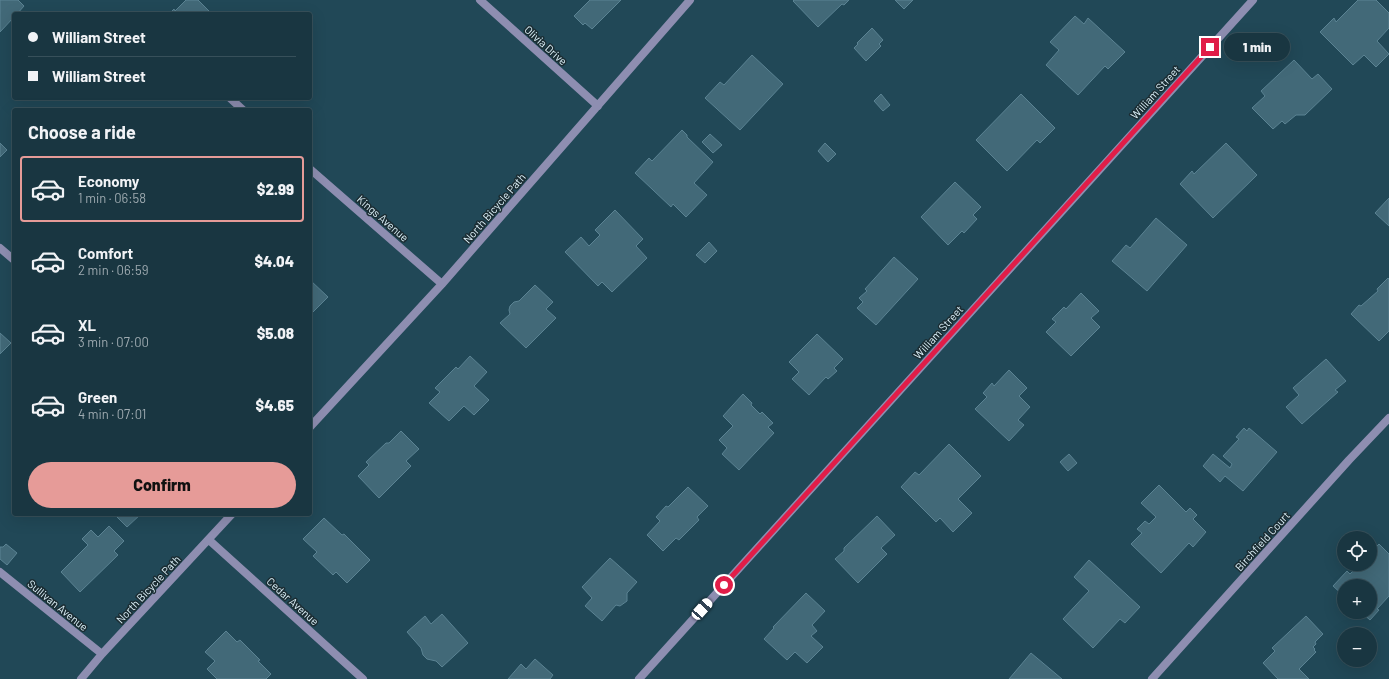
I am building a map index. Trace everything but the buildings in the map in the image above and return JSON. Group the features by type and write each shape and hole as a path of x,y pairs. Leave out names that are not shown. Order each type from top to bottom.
{"street":[{"name":"Olivia Drive","path":"480,0 598,106"},
{"name":"North Bicycle Path","path":"312,425 442,284 690,0"},
{"name":"William Street","path":"639,679 1253,0"},
{"path":"232,100 242,108"},
{"name":"Kings Avenue","path":"312,171 442,284"},
{"path":"0,248 12,258"},
{"name":"Birchfield Court","path":"1152,679 1389,418"},
{"name":"North Bicycle Path","path":"81,679 102,654 230,516"},
{"name":"Cedar Avenue","path":"209,540 363,679"},
{"name":"Sullivan Avenue","path":"0,572 102,654"}],"route":[{"path":"724,585 1210,47"}]}
